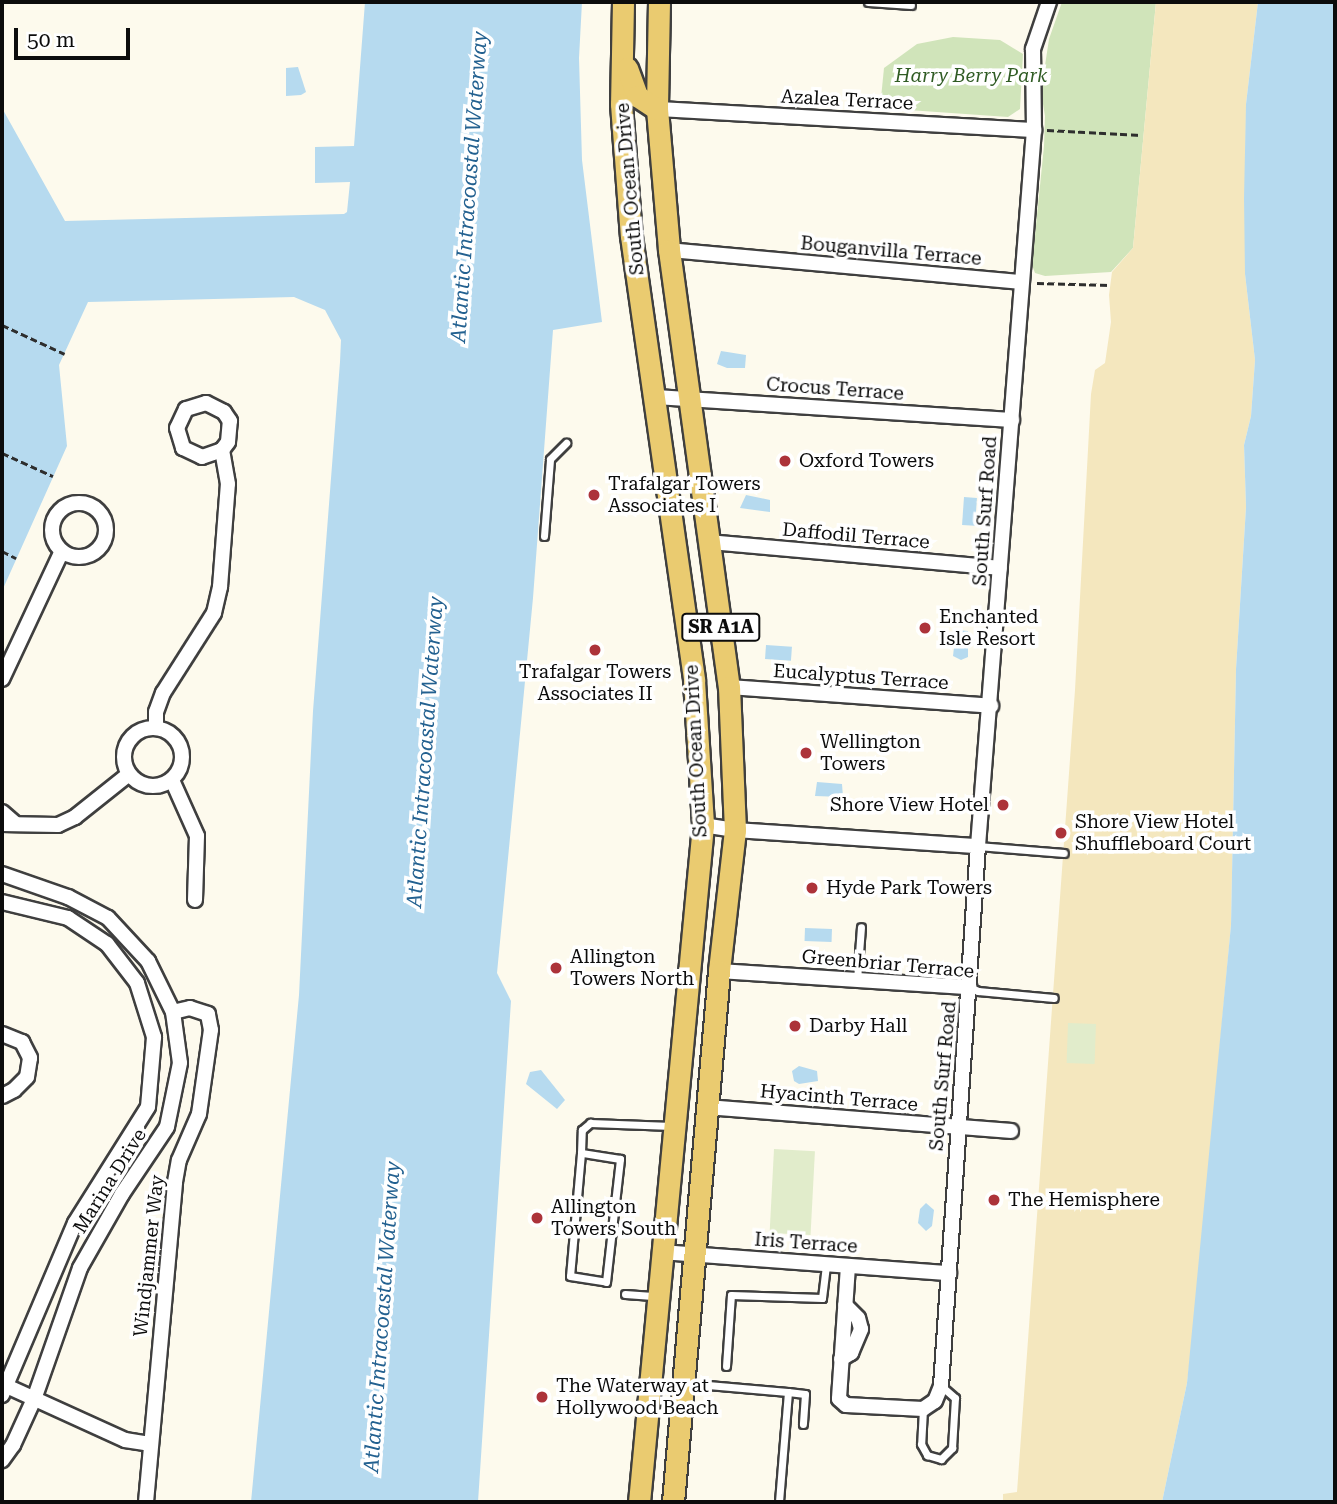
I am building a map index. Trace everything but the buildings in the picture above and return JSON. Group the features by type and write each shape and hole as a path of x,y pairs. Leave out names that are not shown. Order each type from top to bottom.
{"main road":[{"name":"South Ocean Drive","path":"623,2 621,104 631,236 694,681 703,825 639,1502"},
{"name":"South Ocean Drive","path":"659,2 657,109 669,250 687,399 729,687 735,830 719,971 673,1502"},
{"path":"623,24 631,83 645,104 657,109"}],"street":[{"name":"South Surf Road","path":"929,1405 942,1386 978,846 991,706 1021,282 1039,130 1033,49 1049,2"},
{"name":"Azalea Terrace","path":"657,109 1039,130"},
{"name":"Bouganvilla Terrace","path":"669,250 1021,282"},
{"name":"Crocus Terrace","path":"655,397 1012,420"},
{"path":"156,728 156,712 163,692 214,613 220,587 228,484 222,450"},
{"name":"Daffodil Terrace","path":"709,542 1000,568"},
{"path":"2,679 62,551"},
{"name":"Eucalyptus Terrace","path":"729,687 991,706"},
{"path":"156,728 174,737 180,745 182,764 172,780 154,787 136,781 125,766 126,747 138,733 156,728"},
{"path":"2,812 9,824 58,825 75,817 129,774"},
{"path":"172,780 197,836 195,900"},
{"path":"703,825 735,830 978,846"},
{"name":"Marina Drive","path":"2,874 68,897 108,918 148,961 173,1012 180,1063 167,1127 122,1194 80,1268 34,1399 13,1446 2,1460"},
{"name":"Marina Drive","path":"2,902 68,918 107,944 137,983 154,1037 148,1107 75,1223 3,1388"},
{"name":"Greenbriar Terrace","path":"719,971 969,987"},
{"name":"Windjammer Way","path":"146,1502 175,1182 179,1160 199,1114 211,1030 208,1014 190,1008 173,1012"},
{"path":"2,1034 22,1042 30,1058 27,1077 2,1100"},
{"name":"Hyacinth Terrace","path":"707,1107 1011,1131"},
{"name":"Iris Terrace","path":"662,1252 949,1273"},
{"path":"848,1266 839,1399 846,1405 929,1405"},
{"path":"3,1388 125,1440 150,1444"}],"lane":[{"path":"868,2 911,5"},
{"path":"544,536 550,458 566,443"},
{"path":"978,846 1064,853"},
{"path":"857,980 861,927"},
{"name":"Greenbriar Terrace","path":"969,987 978,991 1054,998"},
{"path":"581,1153 620,1159 607,1282 570,1276 582,1130 590,1123 673,1126"},
{"path":"726,1366 731,1296 822,1297 826,1264"},
{"path":"625,1294 657,1297"},
{"path":"684,1383 805,1394 803,1424"},
{"path":"929,1405 921,1444 927,1455 941,1459 952,1448 955,1398 942,1386"},
{"path":"779,1502 788,1392"}],"path":[{"path":"1039,130 1141,135"},
{"path":"1021,282 1110,285"},
{"path":"2,326 65,354"},
{"path":"2,453 53,476"},
{"path":"2,551 16,558"}],"green space":[{"path":"1062,2 1156,2 1133,248 1111,272 1045,276 1035,273 1032,265 1044,146 1045,116 1041,92 1049,39"},
{"name":"Harry Berry Park","path":"953,37 1000,40 1023,54 1020,109 1008,117 880,108 884,68 917,44"},
{"path":"1068,1023 1096,1024 1095,1064 1067,1063"},
{"path":"774,1149 815,1151 811,1235 770,1233"}],"sand":[{"path":"1156,2 1258,2 1246,104 1245,274 1255,360 1251,416 1244,445 1246,507 1236,669 1231,925 1195,1318 1187,1383 1162,1502 1003,1502 1003,1494 1017,1492 1075,690 1091,394 1095,370 1105,363 1111,322 1109,295 1112,272 1133,248"}],"water":[{"name":"Atlantic Intracoastal Waterway","path":"365,2 582,2 579,58 582,160 602,322 553,330 533,598 497,973 511,1001 478,1502 251,1502 299,995 313,711 341,340 325,310 294,297 88,302 59,365 67,446 2,591 2,108 65,221 344,214 347,212 350,182 315,183 315,147 354,146"},
{"path":"1258,2 1335,2 1335,1502 1162,1502 1187,1383 1231,925 1236,669 1246,507 1244,445 1251,416 1255,360 1245,274 1246,104"},
{"path":"298,67 306,92 286,96 286,68"},
{"path":"721,351 746,355 745,368 727,368 717,364"},
{"path":"746,495 770,500 770,512 740,508"},
{"path":"964,497 977,498 975,526 962,525"},
{"path":"956,630 968,631 968,657 961,660 953,656"},
{"path":"766,645 792,647 791,661 765,659"},
{"path":"817,782 842,784 843,797 815,796"},
{"path":"805,928 832,929 832,942 805,941"},
{"path":"799,1066 817,1071 818,1081 799,1084 794,1081 792,1071"},
{"path":"541,1070 565,1100 557,1109 526,1084 530,1072"},
{"path":"926,1203 934,1210 932,1226 926,1231 918,1223 920,1209"}],"place":[{"name":"Oxford Towers","path":"785,461"},
{"name":"Trafalgar Towers Associates I","path":"594,495"},
{"name":"Enchanted Isle Resort","path":"925,628"},
{"name":"Trafalgar Towers Associates II","path":"595,650"},
{"name":"Wellington Towers","path":"806,753"},
{"name":"Shore View Hotel","path":"1003,805"},
{"name":"Shore View Hotel Shuffleboard Court","path":"1061,833"},
{"name":"Hyde Park Towers","path":"812,888"},
{"name":"Allington Towers North","path":"556,968"},
{"name":"Darby Hall","path":"795,1026"},
{"name":"The Hemisphere","path":"994,1200"},
{"name":"Allington Towers South","path":"537,1218"},
{"name":"The Waterway at Hollywood Beach","path":"542,1397"}]}
